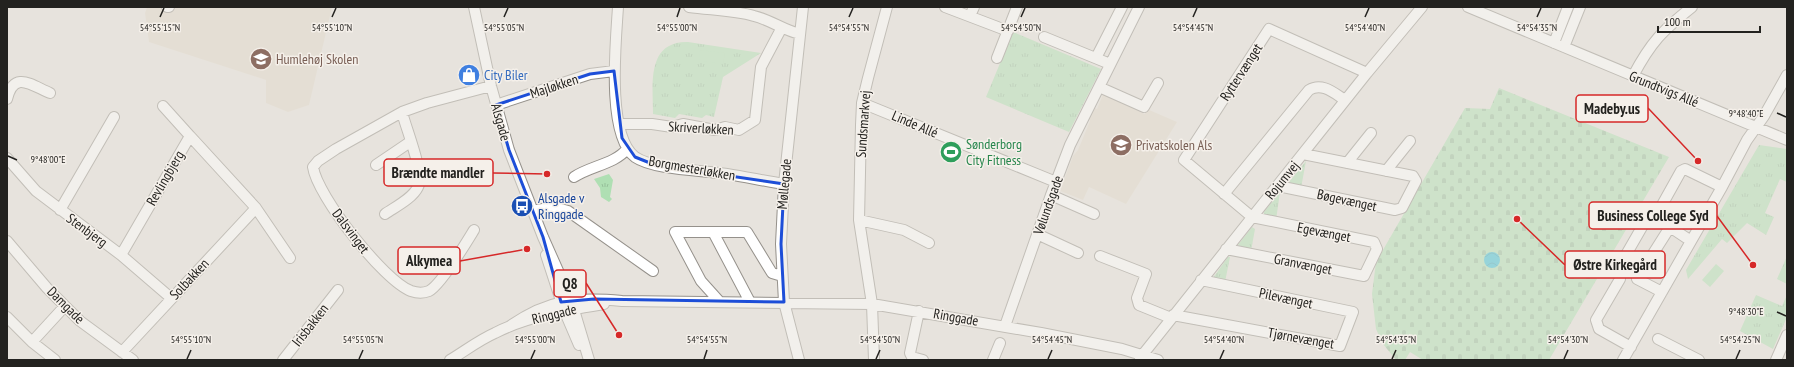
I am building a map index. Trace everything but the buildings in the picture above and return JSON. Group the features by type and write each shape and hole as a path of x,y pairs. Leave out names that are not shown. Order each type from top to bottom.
{"street":[{"name":"Alsgade","path":"474,7 491,86 509,150 542,237 548,263 568,305 588,360"},
{"path":"574,177 586,169 621,156 627,149 619,124 614,71 618,7"},
{"path":"689,7 752,15 770,21 781,29 800,34"},
{"name":"Møllegade","path":"799,360 784,302 781,237 784,184 803,7"},
{"name":"Sundsmarkvej","path":"874,360 872,304 859,220 862,103 887,7"},
{"path":"945,7 972,12 1008,30"},
{"path":"997,58 1017,7"},
{"path":"1096,58 1122,7"},
{"name":"Vølundsgade","path":"1005,326 1070,145 1098,87 1140,7"},
{"name":"Rojumvej","path":"1141,357 1226,248 1278,186 1345,100 1422,7"},
{"name":"Grundtvigs Allé","path":"1468,7 1787,140"},
{"path":"1554,43 1568,7"},
{"path":"1564,47 1580,7"},
{"path":"1633,76 1646,50 1655,39 1692,7"},
{"name":"Skriverløkken","path":"619,124 645,124 672,127 683,124 715,130 725,127 740,130 755,120 760,67 781,29"},
{"name":"Ryttervænget","path":"1252,217 1184,160 1269,29 1367,73"},
{"path":"1044,37 1110,64"},
{"name":"Majløkken","path":"496,105 590,74 614,71"},
{"path":"1623,360 1722,187 1747,140 1757,128 1787,75"},
{"path":"7,99 12,86 16,82 24,82 50,93"},
{"path":"1098,87 1144,107 1158,83"},
{"name":"Dalsvinget","path":"474,230 439,283 430,291 420,293 411,291 397,282 375,261 354,236 322,191 314,176 314,167 318,161 402,112 427,103 491,86"},
{"path":"1224,194 1309,90 1314,86 1322,86 1345,100"},
{"name":"Linde Allé","path":"862,103 1056,182"},
{"name":"Revlingbjerg","path":"121,255 190,136 163,106"},
{"path":"385,214 412,195 420,180 418,163 410,142 402,112"},
{"path":"60,210 114,117"},
{"path":"1347,163 1371,134"},
{"path":"190,136 256,208 290,258"},
{"path":"1303,154 1386,171 1410,141"},
{"path":"376,166 410,142"},
{"name":"Borgmesterløkken","path":"627,149 635,157 655,165 727,174 784,184"},
{"name":"Stenbjerg","path":"7,158 36,191 121,255 171,298"},
{"path":"1630,347 1600,330 1596,320 1620,279 1619,267 1646,220 1657,214 1681,171 1685,169 1722,187"},
{"name":"Bøgevænget","path":"1278,186 1395,210 1402,208 1416,181 1413,176 1386,171"},
{"path":"1051,195 1094,214"},
{"path":"532,211 554,207 568,211 653,271"},
{"name":"Solbakken","path":"122,352 256,208"},
{"name":"Egevænget","path":"1252,217 1374,242 1377,249 1371,262"},
{"path":"859,220 904,230 929,243"},
{"path":"1662,292 1637,279 1670,228 1691,241"},
{"path":"719,301 701,281 675,232 747,232 772,273 782,276"},
{"path":"713,232 750,302"},
{"path":"1037,234 1078,253"},
{"name":"Damgade","path":"7,241 65,306 85,325 133,360"},
{"name":"Granvænget","path":"1226,248 1364,276 1371,262"},
{"path":"1100,256 1146,274 1137,298 1139,305 1172,316"},
{"name":"Pilevænget","path":"1201,280 1353,312 1346,328"},
{"name":"Irisbakken","path":"283,360 338,290"},
{"name":"Ringgade","path":"450,360 494,333 510,326 529,313 568,305 622,301 872,304 1005,326 1158,360"},
{"path":"32,342 65,306"},
{"path":"919,311 910,353 912,357 923,360"},
{"name":"Tjørnevænget","path":"1172,316 1340,346 1346,328"},
{"path":"7,318 52,360"},
{"path":"1776,360 1787,335"},
{"path":"1658,339 1699,360"},
{"path":"994,360 1000,342"}],"highlighted area":[{"path":"614,71 622,138 635,157 655,165 784,184 781,244 784,302 594,299 561,302 543,237 509,150 496,105 590,74"}],"shaded area":[{"name":"Humlehøj Skolen","path":"147,7 332,7 309,105 288,112 266,103 266,80 149,42 145,13"},
{"name":"Privatskolen Als","path":"1104,92 1141,108 1140,112 1145,114 1147,109 1177,122 1126,204 1089,187 1083,200 1060,191 1073,156 1078,150 1090,121 1089,119 1095,108 1097,109"}],"green space":[{"path":"1013,32 1101,69 1069,132 986,97"},
{"path":"688,42 761,53 723,77 714,117 706,115 702,118 679,114 675,118 653,114 653,78 658,57 665,49 674,44"},
{"path":"700,50 725,53 723,64 699,61"},
{"path":"1499,88 1669,157 1549,360 1423,360 1410,352 1405,360 1396,360 1383,344 1376,329 1372,294 1376,262 1465,108 1490,109"},
{"path":"1759,145 1787,149 1787,182 1780,179 1765,213 1774,217 1766,235 1747,223 1727,243 1722,239 1688,279 1686,270"},
{"path":"1306,161 1301,188 1289,183 1289,182"},
{"path":"609,174 613,180 610,197 612,199 609,202 601,197 600,188 594,179"},
{"path":"1280,192 1276,220 1264,214 1264,212"},
{"path":"1252,227 1255,229 1251,251 1238,245"},
{"path":"1787,256 1787,284 1777,279"},
{"path":"1228,257 1230,257 1225,282 1213,278"},
{"path":"1716,264 1724,271 1710,287 1702,280"},
{"path":"1756,295 1782,306 1787,295 1787,317 1773,349 1740,331"}],"water":[{"path":"1492,252 1499,257 1500,260 1495,267 1492,268 1485,263 1484,260 1489,253"}],"place":[{"name":"Humlehøj Skolen","path":"261,59"},
{"name":"City Biler","path":"469,75"},
{"name":"Privatskolen Als","path":"1121,145"},
{"name":"Sønderborg City Fitness","path":"951,152"},
{"name":"Madeby.us","path":"1698,161"},
{"name":"Brændte mandler","path":"547,174"},
{"name":"Alsgade v Ringgade","path":"522,206"},
{"name":"Østre Kirkegård","path":"1517,219"},
{"name":"Alkymea","path":"527,249"},
{"name":"Business College Syd","path":"1753,265"},
{"name":"Q8","path":"619,335"}]}
